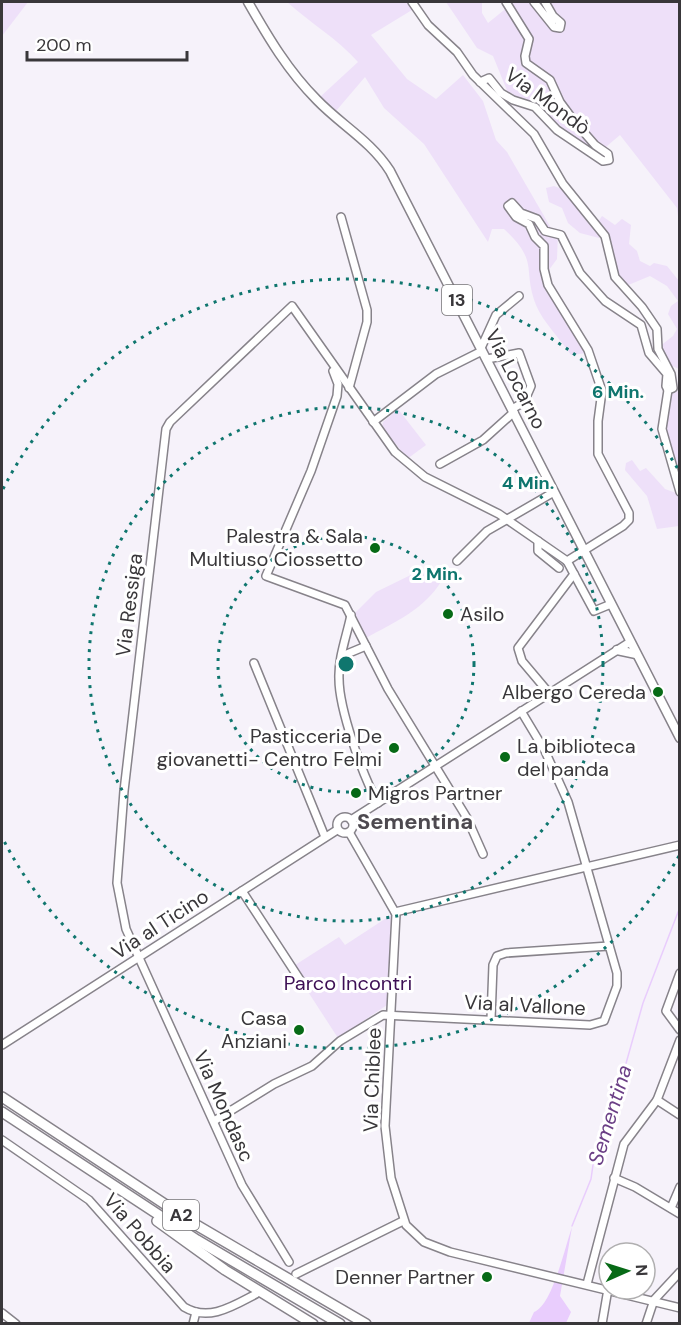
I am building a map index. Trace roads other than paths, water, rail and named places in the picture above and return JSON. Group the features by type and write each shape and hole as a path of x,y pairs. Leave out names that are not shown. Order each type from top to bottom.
{"highway":[{"name":"A2","path":"2,1097 198,1226 366,1323"},
{"name":"A2","path":"2,1112 221,1254 340,1323"},
{"name":"A2","path":"98,1176 225,1270 313,1323"}],"main road":[{"name":"Via Locarno","path":"248,2 278,52 300,82 322,105 364,140 387,166 680,738"},
{"path":"616,650 636,654"}],"street":[{"path":"412,2 428,25 457,52 480,82 534,134 563,184 605,236 613,272 619,283 653,321 658,332 658,350 673,381 673,388 668,390"},
{"name":"Via Mondò","path":"480,82 489,78 498,90 510,99 532,106 560,133 603,161 609,160 608,154 595,145 568,114 550,80 526,63 525,56 530,39 506,2"},
{"path":"534,2 554,27 560,28 561,24 545,2"},
{"path":"567,561 625,524 630,515 598,454 598,422 603,396 588,350 548,285 544,269 544,246 535,237 529,224 510,212 509,205 513,204 522,213 537,219 545,231 561,235 574,264 584,278 605,301 638,322 649,353 667,374 668,390 662,429 680,492"},
{"path":"341,217 367,310 349,388"},
{"path":"483,352 496,315 519,296"},
{"name":"Via Ressiga","path":"139,957 123,919 118,890 118,863 125,780 166,429 170,422 292,306 331,362"},
{"path":"373,422 436,374 483,352 518,352 530,389 524,402 483,440 440,464"},
{"path":"331,362 392,448 416,471 505,519 567,561 595,612 611,604"},
{"path":"331,362 330,366 338,384 338,396 311,471 266,576 342,602 351,615 388,689 468,818 483,854"},
{"path":"457,561 483,535 505,519 554,492"},
{"path":"538,541 538,551 559,568"},
{"path":"549,693 522,661 517,650 574,574"},
{"path":"351,615 339,682 348,725 378,803"},
{"path":"351,820 630,642"},
{"path":"342,656 366,646"},
{"path":"254,663 325,837"},
{"name":"Via al Vallone","path":"391,1014 590,1025 602,1023 608,1014 618,981 587,868 563,789 545,751 521,711"},
{"path":"346,817 351,820 353,827 349,832 343,833 337,830 340,819 346,817"},
{"name":"Via al Ticino","path":"2,1046 337,830"},
{"path":"349,832 395,912 680,845"},
{"path":"242,891 304,986"},
{"name":"Via Chiblee","path":"395,912 386,1145 391,1178 403,1221"},
{"path":"491,1019 493,965 497,956 506,953 609,946"},
{"name":"Via Mondasc","path":"139,957 242,1185 289,1262"},
{"path":"680,973 666,1011 680,1030"},
{"path":"214,1121 274,1084 312,1066 340,1041 381,1016 391,1014"},
{"path":"587,1284 614,1178 627,1139 657,1100 680,1040"},
{"path":"657,1100 680,1115"},
{"name":"Via Pobbia","path":"2,1142 89,1200 177,1301 196,1312"},
{"path":"614,1178 680,1214"},
{"path":"671,1208 680,1187"},
{"path":"296,1274 403,1221 418,1237 434,1246 509,1268 597,1286"},
{"path":"657,1297 680,1272"},
{"path":"193,1323 196,1312 221,1311 256,1294"},
{"path":"602,1323 607,1301"},
{"path":"646,1323 654,1301"},
{"path":"657,1301 680,1308"},
{"path":"2,1312 16,1323"}],"waterway":[{"name":"Sementina","path":"572,1226 591,1179 596,1144 616,1099 643,1003 680,907"}],"place":[{"name":"Palestra & Sala Multiuso Ciossetto","path":"375,548"},
{"name":"Asilo","path":"448,614"},
{"name":"Albergo Cereda","path":"658,692"},
{"name":"Pasticceria De giovanetti- Centro Felmi","path":"394,748"},
{"name":"La biblioteca del panda","path":"505,757"},
{"name":"Migros Partner","path":"356,793"},
{"name":"Casa Anziani","path":"299,1030"},
{"name":"Denner Partner","path":"487,1277"}],"district":[{"name":"Sementina","path":"415,821"}],"park label":[{"name":"Parco Incontri","path":"348,983"}]}
